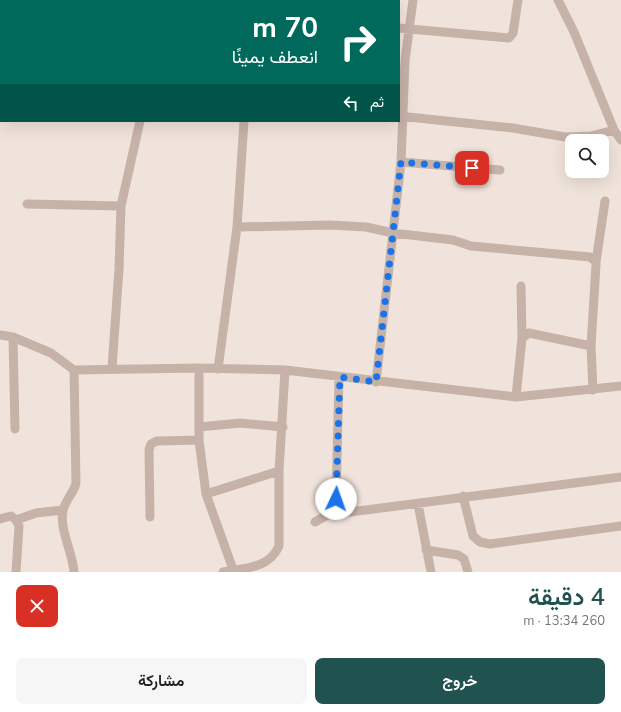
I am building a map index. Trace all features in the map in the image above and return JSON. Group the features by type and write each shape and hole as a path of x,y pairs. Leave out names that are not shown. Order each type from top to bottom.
{"street":[{"path":"376,382 401,162 401,116 405,61 413,0"},
{"path":"400,28 509,38 513,33 518,0"},
{"path":"558,0 574,32 614,130 621,140"},
{"path":"401,116 513,128 565,138 591,136 614,130"},
{"path":"112,368 118,300 121,206 140,122"},
{"path":"218,369 237,226 244,122"},
{"path":"401,162 500,170"},
{"path":"593,390 591,346 596,262 605,201"},
{"path":"26,204 121,206"},
{"path":"237,226 330,225 366,227 393,234 453,240 471,246 590,257 596,262"},
{"path":"516,397 522,338 522,286"},
{"path":"522,338 529,333 591,346"},
{"path":"0,335 14,337 51,352 74,370 112,368 285,370 376,382 516,397 621,386"},
{"path":"14,337 15,429"},
{"path":"199,368 199,440 206,494 234,571"},
{"path":"74,370 76,483 74,492 63,510 64,527 73,560 74,572"},
{"path":"223,572 234,571 262,564 274,556 279,546 279,471 283,427 285,370"},
{"path":"315,522 327,514 336,499 340,377"},
{"path":"199,427 240,423 283,427"},
{"path":"150,517 149,450 151,444 157,441 199,440"},
{"path":"206,494 279,471"},
{"path":"327,514 418,504 463,496 621,476"},
{"path":"463,496 473,536 480,542 490,544 621,526"},
{"path":"418,504 430,572"},
{"path":"16,520 36,513 63,510"},
{"path":"0,519 10,516 16,520 19,526 16,572"},
{"path":"426,550 458,555 464,559 468,572"}],"route":[{"path":"336,499 337,411 340,377 376,382 401,162 472,168"}]}
